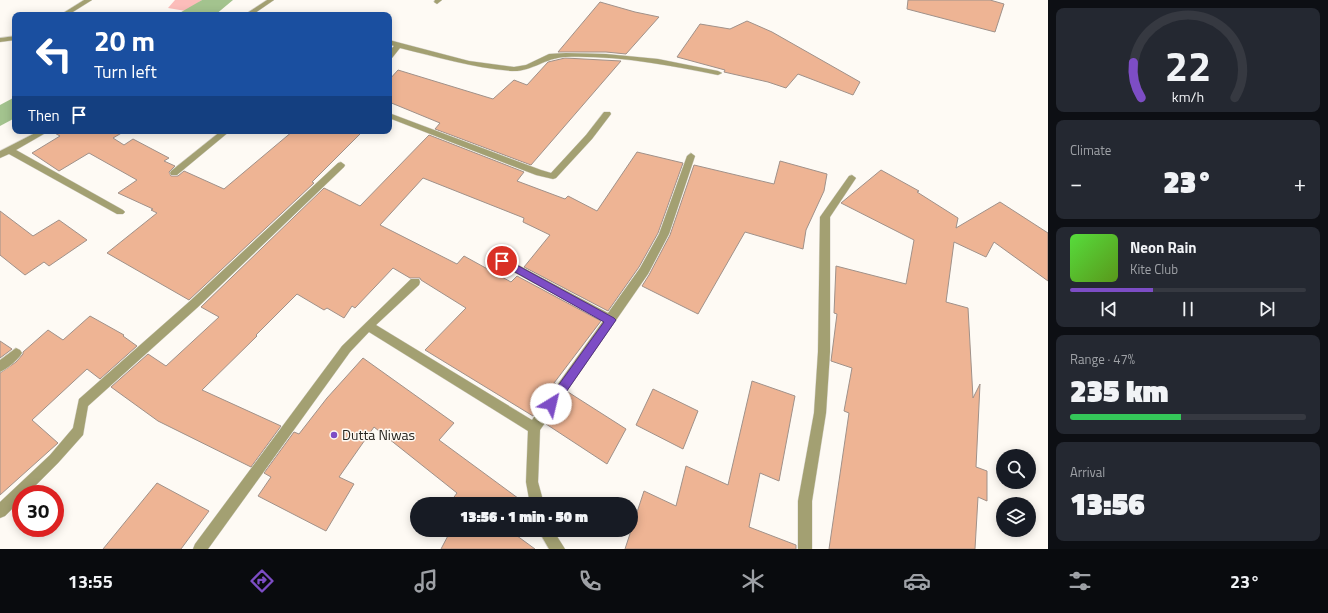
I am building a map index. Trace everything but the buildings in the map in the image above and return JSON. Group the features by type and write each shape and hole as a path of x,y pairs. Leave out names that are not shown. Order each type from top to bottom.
{"street":[{"path":"68,12 88,0"},
{"path":"252,12 271,0"},
{"path":"0,40 12,38"},
{"path":"392,43 469,63 514,70 528,67 552,56 566,55 606,56 658,61 718,73"},
{"path":"392,52 398,45"},
{"path":"392,116 539,173 553,176 589,137 607,114"},
{"path":"0,155 39,134"},
{"path":"174,173 222,134"},
{"path":"9,150 120,212"},
{"path":"535,497 532,482 534,428 644,271 664,234 692,156"},
{"path":"0,511 54,459 79,431 83,403 194,304 341,165"},
{"path":"804,549 805,501 820,413 824,352 825,217 852,178"},
{"path":"502,261 611,320"},
{"path":"200,549 346,349 415,282"},
{"path":"368,326 534,428"},
{"path":"0,367 16,353"},
{"path":"548,537 554,548"}],"shaded area":[{"path":"175,0 202,0 186,11 168,8"},
{"path":"202,0 233,0 219,12 181,12"},
{"path":"12,99 12,120 0,126 0,105"}],"place":[{"name":"Dutta Niwas","path":"334,435"}],"route":[{"path":"502,261 611,320 551,404"}]}
